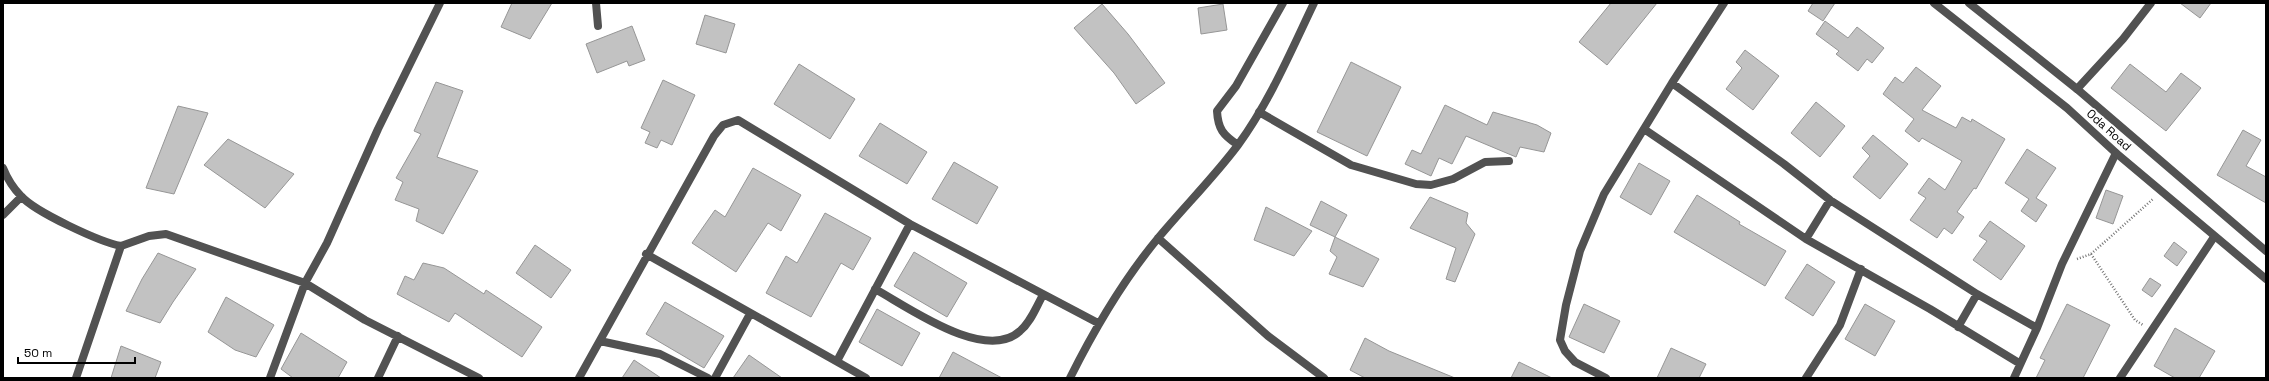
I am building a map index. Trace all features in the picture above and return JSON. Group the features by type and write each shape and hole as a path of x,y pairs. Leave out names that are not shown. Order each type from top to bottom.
{"street":[{"path":"270,378 305,283 327,243 378,129 440,3"},
{"path":"596,3 598,26"},
{"path":"1238,145 1223,135 1218,125 1217,111 1236,86 1283,3"},
{"path":"1070,378 1098,323 1158,238 1238,145 1278,78 1314,3"},
{"path":"1606,378 1575,362 1565,351 1560,340 1566,305 1580,251 1604,194 1672,83 1724,3"},
{"name":"Oda Road","path":"1934,3 2067,108 2116,153 2214,237 2266,279"},
{"name":"Oda Road","path":"1969,3 2078,89 2266,251"},
{"path":"2078,89 2123,39 2152,3"},
{"path":"1672,83 1784,164 1830,200 1977,294 2037,328"},
{"path":"1259,112 1351,165 1416,184 1431,185 1453,178 1485,162 1509,161"},
{"path":"579,378 646,254 714,136 722,125 738,120 910,224 1098,323"},
{"path":"1644,129 1806,239 1861,269 2019,364"},
{"path":"2014,378 2019,364 2037,328 2062,264 2116,153"},
{"path":"3,168 6,176 22,197 37,208 106,243 121,246 149,236 166,234 305,283 365,320 479,378"},
{"path":"3,215 22,197"},
{"path":"1806,239 1830,200"},
{"path":"837,360 910,224"},
{"path":"2122,377 2152,329 2214,237"},
{"path":"1158,238 1268,336 1324,378"},
{"path":"76,378 121,246"},
{"path":"646,254 750,314 837,360 866,378"},
{"path":"1806,378 1840,325 1861,269"},
{"path":"875,289 955,333 987,342 1006,338 1020,332 1028,322 1043,295"},
{"path":"1958,327 1977,294"},
{"path":"715,378 750,314"},
{"path":"378,378 398,336"},
{"path":"600,341 660,354 708,378"}],"path":[{"path":"2062,264 2091,254 2162,192"},
{"path":"2091,254 2135,320 2152,329"}],"building":[{"path":"512,3 552,3 530,39 501,27"},
{"path":"1611,3 1657,3 1607,65 1579,42"},
{"path":"1813,3 1835,3 1823,21 1808,11"},
{"path":"2180,3 2211,3 2200,18"},
{"path":"1102,4 1128,34 1165,83 1136,104 1114,73 1074,28"},
{"path":"1223,4 1227,30 1201,34 1198,8"},
{"path":"705,15 735,24 726,53 696,44"},
{"path":"1825,21 1848,38 1857,27 1884,48 1872,63 1867,59 1858,71 1836,54 1839,51 1816,34"},
{"path":"632,26 645,60 629,66 627,61 597,73 586,44"},
{"path":"1745,50 1779,76 1753,110 1726,89 1742,68 1736,62"},
{"path":"1351,62 1401,87 1367,156 1317,132"},
{"path":"799,64 855,99 830,139 774,104"},
{"path":"2130,64 2166,92 2181,73 2201,88 2166,131 2111,88"},
{"path":"1916,67 1941,86 1922,110 1956,128 1962,117 1971,122 1972,119 2005,139 1976,189 1974,188 1957,212 1964,217 1952,234 1944,228 1937,238 1910,220 1926,198 1918,193 1929,178 1945,190 1962,161 1922,138 1919,142 1905,131 1914,119 1883,94 1895,77 1903,83"},
{"path":"663,80 695,95 672,145 661,140 657,148 645,143 650,132 641,128"},
{"path":"436,82 463,91 437,157 478,171 443,234 416,221 419,209 395,200 403,182 396,178 421,134 414,131"},
{"path":"1816,102 1845,126 1820,157 1791,133"},
{"path":"1445,105 1487,125 1493,112 1537,125 1551,133 1544,152 1520,147 1516,157 1466,136 1452,164 1439,158 1431,176 1405,164 1412,150 1421,154"},
{"path":"178,106 208,113 174,194 146,188"},
{"path":"880,123 927,152 907,184 859,156"},
{"path":"2243,130 2261,140 2246,166 2266,177 2266,203 2217,175"},
{"path":"1873,135 1908,164 1880,199 1853,177 1870,156 1862,148"},
{"path":"228,139 294,174 265,208 204,165"},
{"path":"2027,149 2056,168 2036,198 2047,205 2036,222 2021,211 2029,199 2005,183"},
{"path":"954,162 998,187 977,224 932,199"},
{"path":"1639,163 1670,181 1651,215 1620,197"},
{"path":"753,168 801,195 781,231 768,223 736,272 692,243 715,210 725,217"},
{"path":"2106,190 2123,196 2113,224 2096,218"},
{"path":"1697,195 1740,222 1739,224 1786,251 1765,286 1674,232"},
{"path":"1430,197 1468,213 1466,223 1475,234 1455,282 1446,279 1456,248 1410,228"},
{"path":"1321,201 1347,215 1335,237 1310,225"},
{"path":"1266,207 1312,231 1294,256 1254,240"},
{"path":"825,213 871,238 853,270 841,263 811,317 766,293 786,256 797,263"},
{"path":"1990,221 2025,246 2001,280 1973,260 1987,241 1979,236"},
{"path":"1335,237 1379,259 1363,287 1329,274 1337,257 1330,251"},
{"path":"2174,242 2187,252 2177,266 2164,256"},
{"path":"535,245 571,270 551,298 516,273"},
{"path":"914,252 967,283 947,317 894,286"},
{"path":"158,253 196,269 160,323 126,311 142,279"},
{"path":"423,263 444,268 484,294 486,290 542,327 522,357 455,313 449,322 397,294 405,276 414,280"},
{"path":"1807,264 1835,282 1813,316 1785,298"},
{"path":"2150,278 2161,285 2152,297 2142,290"},
{"path":"226,297 274,325 256,357 235,350 208,332"},
{"path":"665,302 724,336 704,368 646,334"},
{"path":"1584,304 1620,321 1604,353 1569,337"},
{"path":"1865,304 1895,321 1875,356 1845,339"},
{"path":"2067,304 2110,325 2083,378 2036,378 2045,360 2040,358"},
{"path":"877,309 920,333 902,366 859,342"},
{"path":"2175,328 2215,351 2199,378 2175,378 2154,366"},
{"path":"301,333 347,362 338,378 293,378 281,369"},
{"path":"1365,338 1389,351 1455,378 1365,378 1350,370"},
{"path":"121,346 161,362 155,378 111,378"},
{"path":"1671,348 1706,364 1699,378 1657,378"},
{"path":"953,352 1002,378 939,378"},
{"path":"749,355 782,378 733,378"},
{"path":"634,360 661,378 622,378"},
{"path":"1519,362 1552,378 1511,378"}]}
